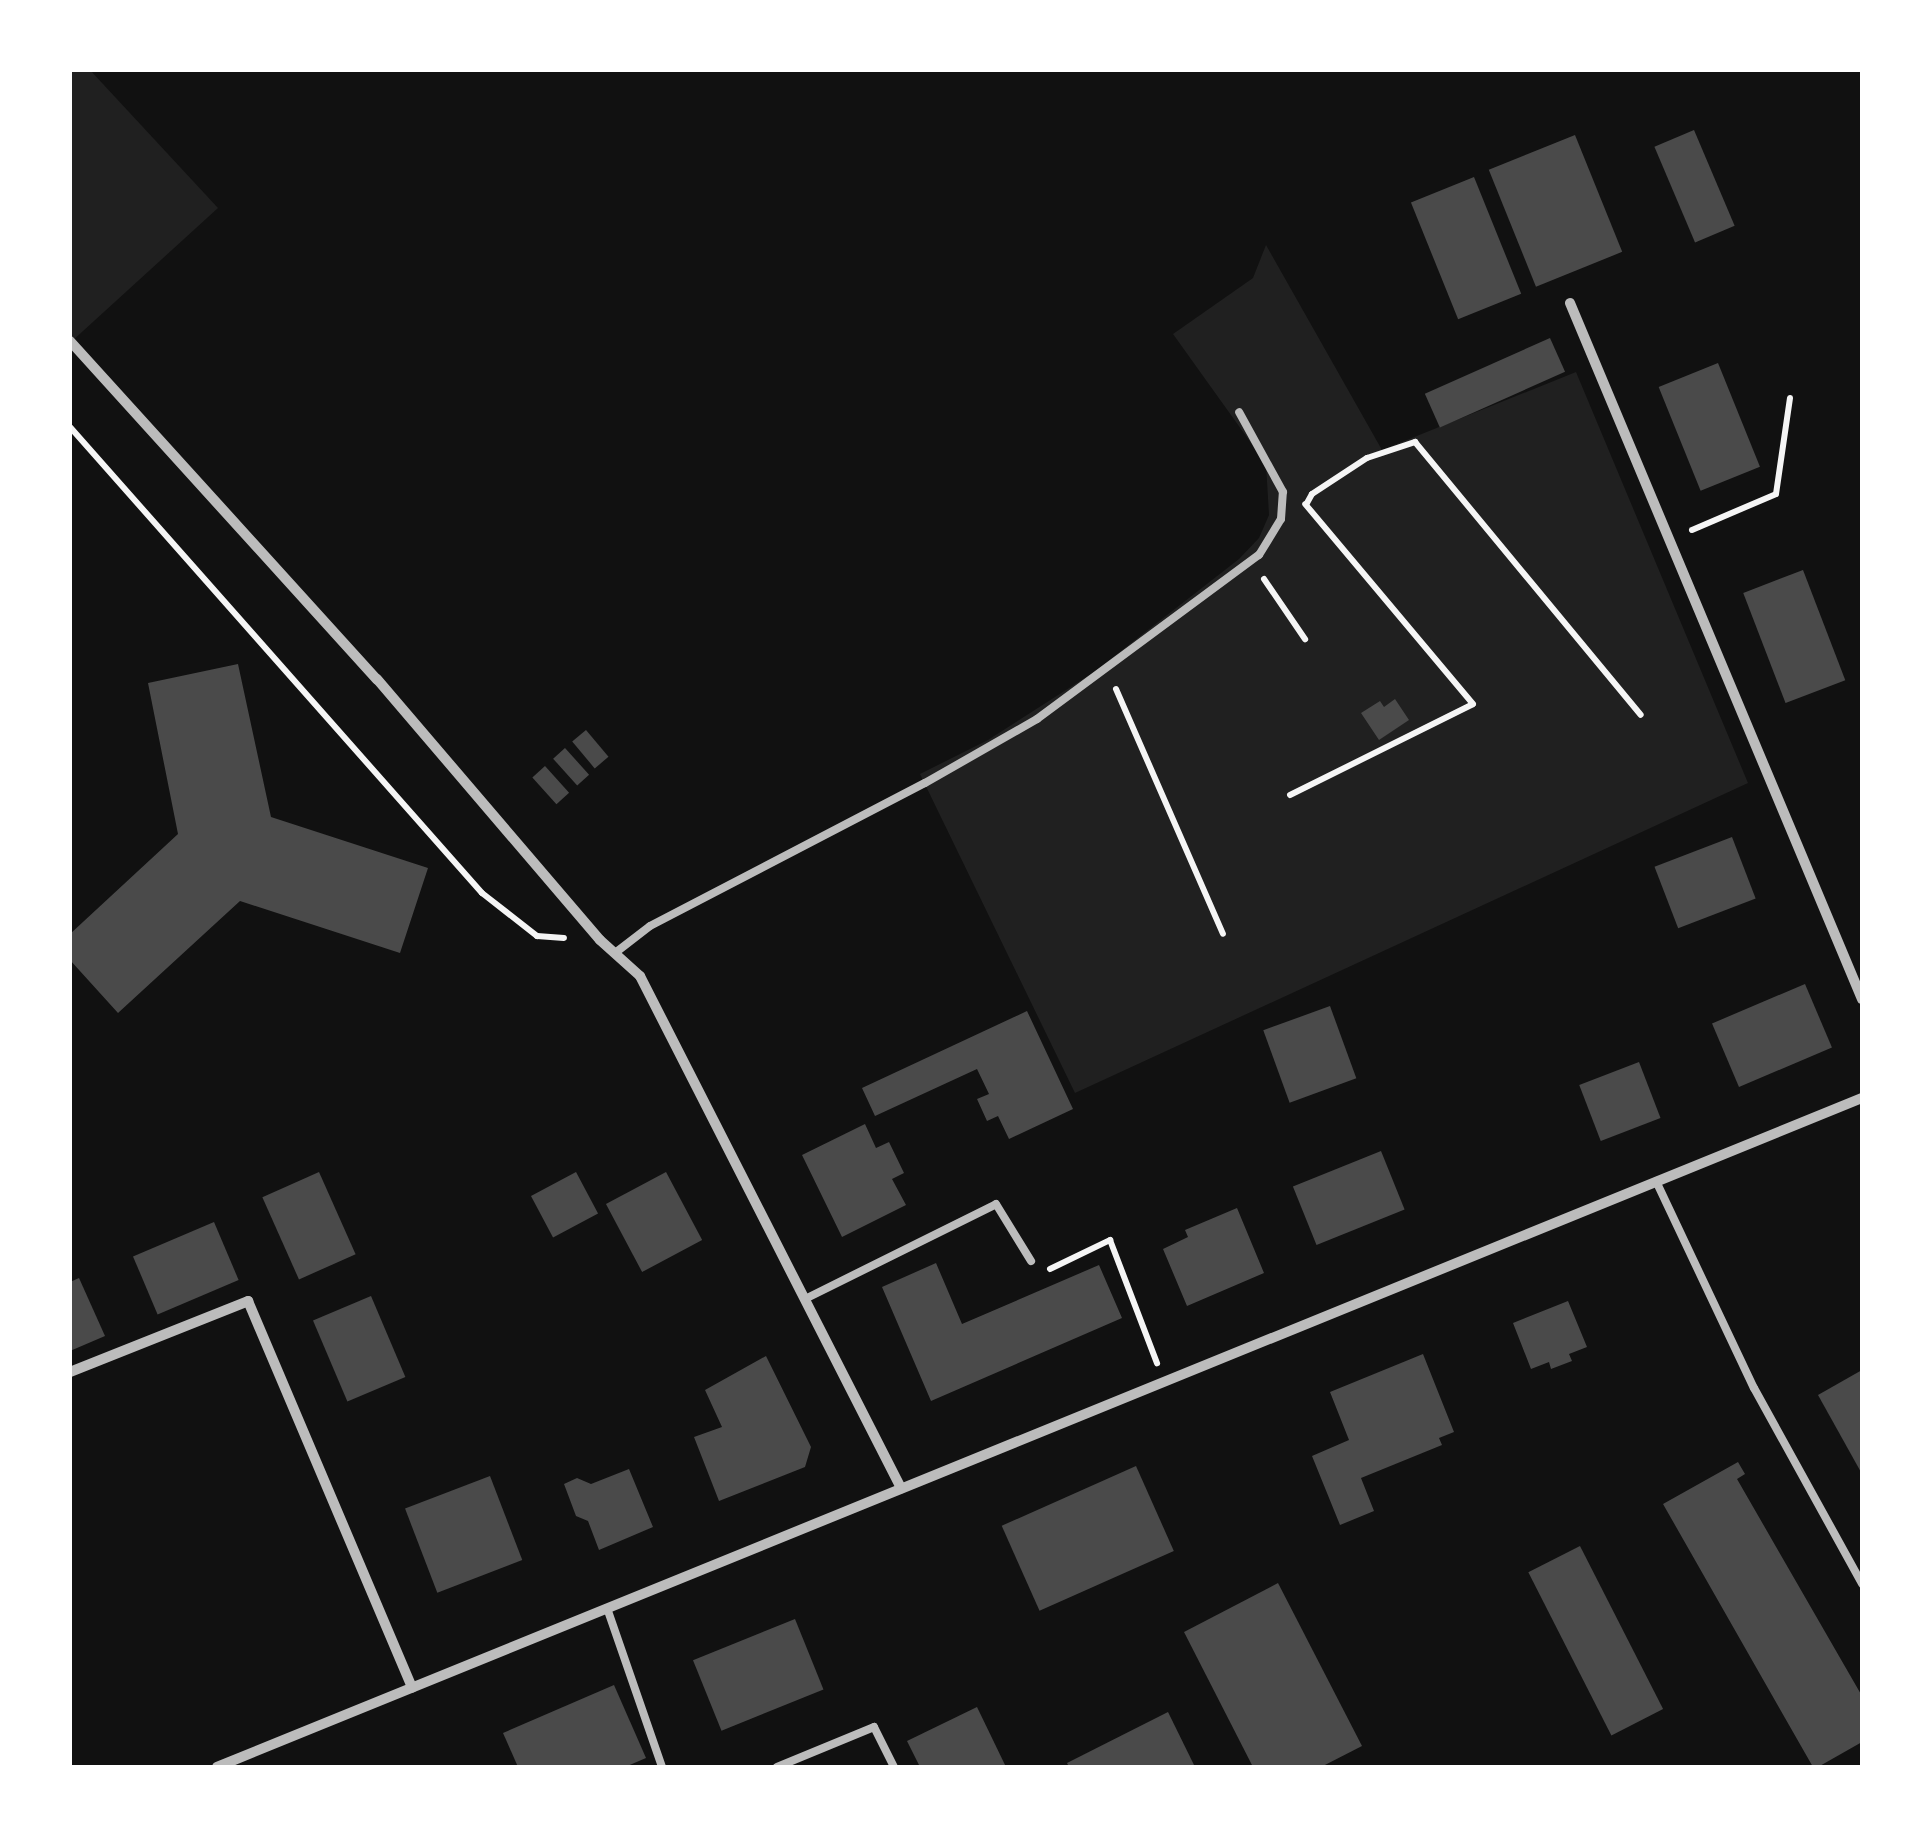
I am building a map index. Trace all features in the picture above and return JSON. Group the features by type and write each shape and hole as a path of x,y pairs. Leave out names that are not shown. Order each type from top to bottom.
{"street":[{"path":"1570,303 1862,999"},
{"path":"70,341 377,679 600,940 640,976 901,1488"},
{"path":"217,1767 1862,1098"},
{"path":"70,1372 248,1301 412,1688"}],"lane":[{"path":"615,953 650,926 1021,728 1108,670 1252,561 1275,533 1284,504 1279,479 1238,412"},
{"path":"1656,1182 1754,1388 1862,1584"},
{"path":"804,1299 996,1204 1031,1261"},
{"path":"607,1608 662,1767"},
{"path":"777,1767 874,1727 894,1767"}],"path":[{"path":"1667,541 1776,494 1790,398"},
{"path":"70,427 482,893 537,936 600,940"},
{"path":"1306,504 1312,494 1367,458 1415,442 1641,716"},
{"path":"1284,504 1306,504 1474,704 1290,795"},
{"path":"1252,561 1305,638"},
{"path":"1108,670 1223,934"},
{"path":"1031,1261 1049,1269 1110,1240 1164,1382"}],"shaded area":[{"path":"70,70 90,70 218,208 71,342"},
{"path":"1266,245 1382,450 1576,372 1748,783 1075,1093 920,774 988,740 1094,672 1239,559 1259,538 1269,515 1266,464 1173,334 1253,278"}],"building":[{"path":"1694,130 1735,226 1695,243 1654,147"},
{"path":"1575,135 1622,252 1536,287 1489,170"},
{"path":"1474,177 1521,294 1458,319 1411,202"},
{"path":"1550,338 1565,372 1440,428 1425,394"},
{"path":"1718,363 1760,467 1701,491 1659,387"},
{"path":"1803,570 1845,680 1786,703 1743,593"},
{"path":"238,664 271,817 428,868 400,953 240,901 118,1013 70,960 70,934 178,834 148,683"},
{"path":"1395,699 1409,720 1379,740 1361,713 1380,701 1384,707"},
{"path":"586,730 608,757 595,768 572,742"},
{"path":"565,748 589,775 577,785 553,759"},
{"path":"545,766 569,793 556,804 532,777"},
{"path":"1732,837 1756,899 1678,928 1655,867"},
{"path":"1805,984 1832,1048 1739,1087 1712,1023"},
{"path":"1330,1006 1356,1078 1290,1103 1263,1030"},
{"path":"1027,1011 1073,1109 1009,1139 998,1116 987,1121 977,1099 989,1094 977,1069 875,1116 862,1088"},
{"path":"1639,1062 1661,1118 1601,1141 1579,1085"},
{"path":"865,1124 876,1148 889,1142 904,1173 892,1179 906,1205 842,1237 802,1155"},
{"path":"1381,1151 1405,1209 1317,1245 1293,1187"},
{"path":"319,1172 356,1254 299,1279 262,1197"},
{"path":"576,1172 598,1213 553,1237 531,1196"},
{"path":"666,1172 702,1240 642,1272 606,1204"},
{"path":"1237,1208 1264,1273 1187,1306 1163,1249 1188,1237 1185,1230"},
{"path":"214,1222 239,1280 158,1314 133,1256"},
{"path":"936,1263 962,1324 1099,1265 1122,1318 931,1401 882,1287"},
{"path":"79,1278 105,1336 70,1351 70,1282"},
{"path":"371,1296 405,1377 347,1402 313,1321"},
{"path":"1568,1301 1587,1347 1569,1354 1572,1361 1551,1369 1549,1362 1531,1369 1513,1323"},
{"path":"1423,1354 1454,1432 1439,1438 1442,1445 1361,1478 1374,1511 1340,1525 1312,1456 1349,1440 1330,1392"},
{"path":"766,1356 811,1447 805,1467 719,1501 694,1437 722,1427 705,1390"},
{"path":"1862,1370 1862,1474 1818,1395"},
{"path":"1738,1462 1745,1474 1737,1479 1862,1696 1862,1742 1818,1767 1813,1767 1663,1504"},
{"path":"1136,1466 1174,1551 1040,1611 1002,1526"},
{"path":"629,1469 653,1527 599,1550 588,1521 576,1516 564,1484 577,1478 591,1484"},
{"path":"490,1476 522,1560 437,1593 405,1509"},
{"path":"1580,1546 1663,1709 1611,1735 1528,1572"},
{"path":"1278,1583 1362,1746 1321,1767 1253,1767 1184,1632"},
{"path":"795,1619 823,1689 721,1731 693,1660"},
{"path":"614,1685 646,1758 625,1767 518,1767 503,1733"},
{"path":"977,1707 1006,1767 920,1767 907,1741"},
{"path":"1168,1712 1195,1767 1069,1767 1067,1763"}]}
